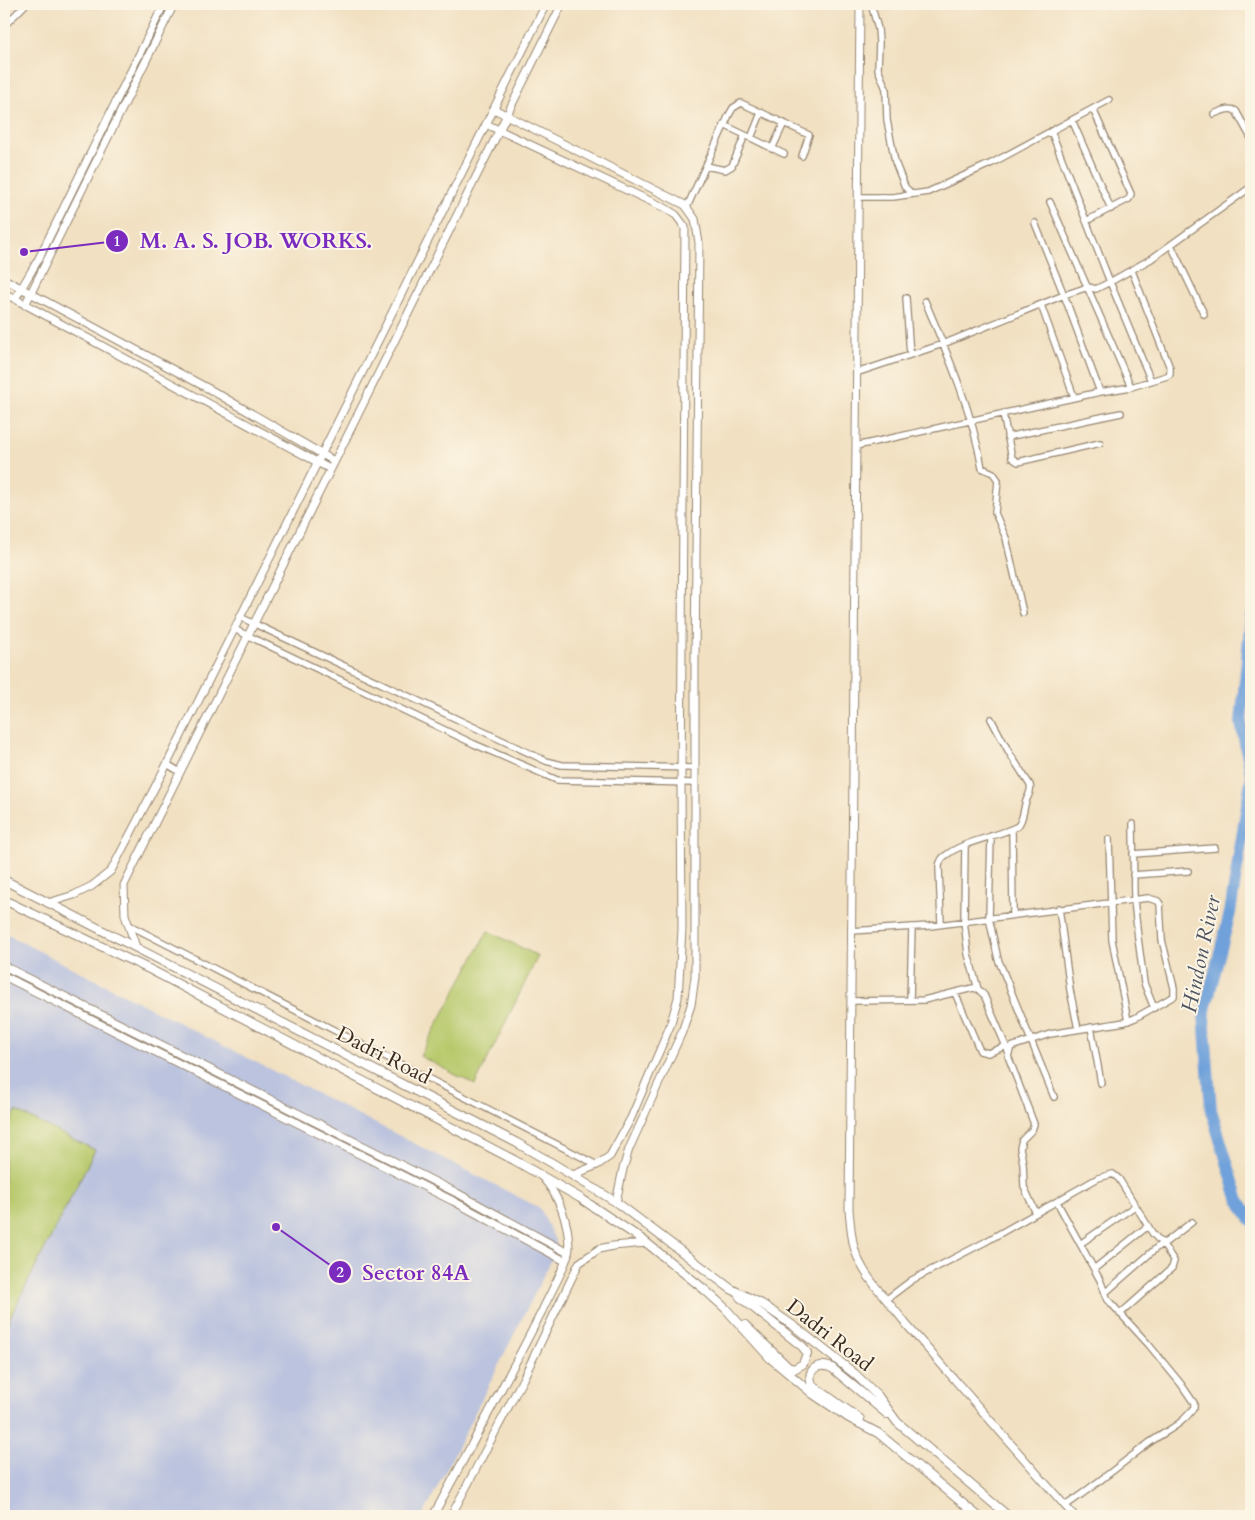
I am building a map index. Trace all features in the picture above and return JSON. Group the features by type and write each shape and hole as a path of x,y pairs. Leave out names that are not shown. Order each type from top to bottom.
{"main road":[{"name":"Dadri Road","path":"4,880 508,1139 573,1175 616,1202 731,1289 803,1347 807,1353 803,1364 794,1369 788,1367 755,1333 646,1243 580,1198 540,1174 151,970 4,900"},
{"name":"Dadri Road","path":"731,1289 762,1304 855,1374 878,1396 897,1422"},
{"name":"Dadri Road","path":"725,1308 770,1358 813,1394 878,1433"},
{"name":"Dadri Road","path":"978,1516 849,1410 827,1397 812,1385 810,1378 812,1370 818,1366 832,1368 1008,1516"}],"street":[{"path":"4,26 26,4"},
{"path":"15,299 58,221 164,4"},
{"path":"25,305 174,4"},
{"path":"48,903 74,895 92,886 111,871 167,764 546,4"},
{"path":"136,947 125,915 124,885 562,4"},
{"path":"860,4 850,1001 849,1209 854,1248 869,1280 1074,1516"},
{"path":"870,4 878,29 878,69 886,89 887,120 895,162 905,187 912,194"},
{"path":"858,197 893,197 928,192 992,163 1109,100"},
{"path":"682,220 689,209 724,125 733,108 741,103 809,135 802,156"},
{"path":"494,109 506,117 670,197 689,209 698,228 695,768 696,977 691,1005 682,1032 629,1149 616,1202"},
{"path":"1086,222 1129,199 1131,194 1093,109"},
{"path":"1214,114 1232,109 1236,112 1251,138"},
{"path":"706,166 725,170 732,166 761,113"},
{"path":"1072,120 1111,208"},
{"path":"772,149 784,123"},
{"path":"486,124 666,208 682,220 686,233 681,783 682,929 678,998 670,1026 631,1118 610,1156 596,1165 573,1175"},
{"path":"1245,128 1251,124"},
{"path":"724,125 784,154"},
{"path":"1051,131 1110,282 1152,381"},
{"path":"856,374 943,344 1064,295 1088,287 1096,288 1110,282 1132,271 1171,245 1251,187"},
{"path":"1050,202 1131,386"},
{"path":"1035,222 1100,392"},
{"path":"1171,245 1204,314"},
{"path":"856,446 1131,386 1167,376 1170,374 1170,368 1132,271"},
{"path":"4,280 212,390 334,461"},
{"path":"4,294 330,470"},
{"path":"906,298 910,355"},
{"path":"925,301 972,420 982,468 994,473 998,480 995,513 1006,538 1024,613"},
{"path":"1041,305 1074,398"},
{"path":"1007,437 1121,413"},
{"path":"1003,414 1012,458 1018,462 1100,443"},
{"path":"240,617 546,761 562,765 695,768"},
{"path":"234,629 474,744 557,780 695,783"},
{"path":"941,924 939,866 941,860 944,856 965,845 1018,826 1023,820 1026,801 1031,790 1030,785 991,719"},
{"path":"167,764 180,772"},
{"path":"1133,824 1134,900 1144,983 1154,1008"},
{"path":"1012,829 1013,914"},
{"path":"991,836 989,918 998,960 1054,1097"},
{"path":"1109,838 1112,940 1128,1020"},
{"path":"965,845 964,921 969,960 978,989 984,995 1007,1048 1008,1056 1034,1124 1032,1130 1022,1140 1020,1148 1023,1162 1024,1187 1036,1213"},
{"path":"1133,854 1215,848"},
{"path":"1133,875 1188,871"},
{"path":"851,931 941,924 1059,908 1154,898 1160,904 1162,940 1175,992 1174,996 1128,1020 1050,1034 1011,1048 980,1052 955,993"},
{"path":"1059,908 1070,990 1078,1029"},
{"path":"129,925 596,1165"},
{"path":"910,1000 912,927"},
{"path":"4,966 457,1193 568,1253"},
{"path":"4,976 453,1200 565,1261"},
{"path":"850,1001 931,999 974,988 978,989"},
{"path":"1091,1027 1101,1083"},
{"path":"433,1516 512,1370 568,1253 566,1228 561,1208 554,1192 540,1174"},
{"path":"887,1299 912,1280 1098,1178 1113,1174 1119,1179 1156,1239 1171,1255 1175,1265 1120,1314"},
{"path":"1057,1202 1094,1269 1108,1300 1149,1345 1194,1403 1194,1407 1177,1424 1065,1506"},
{"path":"1080,1244 1136,1206"},
{"path":"1105,1293 1162,1244 1192,1222"},
{"path":"1094,1269 1148,1226"},
{"path":"451,1516 523,1379 579,1263 599,1249 646,1243"},
{"path":"547,1300 558,1306"}],"shaded area":[{"path":"4,933 540,1208 558,1247 423,1516 4,1516"}],"green space":[{"path":"488,931 538,956 475,1085 420,1056"},
{"path":"16,1111 95,1150 4,1329 4,1137"}],"waterway":[{"name":"Hindon River","path":"1251,616 1241,723 1251,773"},
{"name":"Hindon River","path":"1251,780 1230,913 1204,1014 1211,1110 1238,1198 1251,1220"}],"place":[{"name":"M. A. S. JOB. WORKS.","path":"24,252"},
{"name":"Sector 84A","path":"276,1227"}]}
